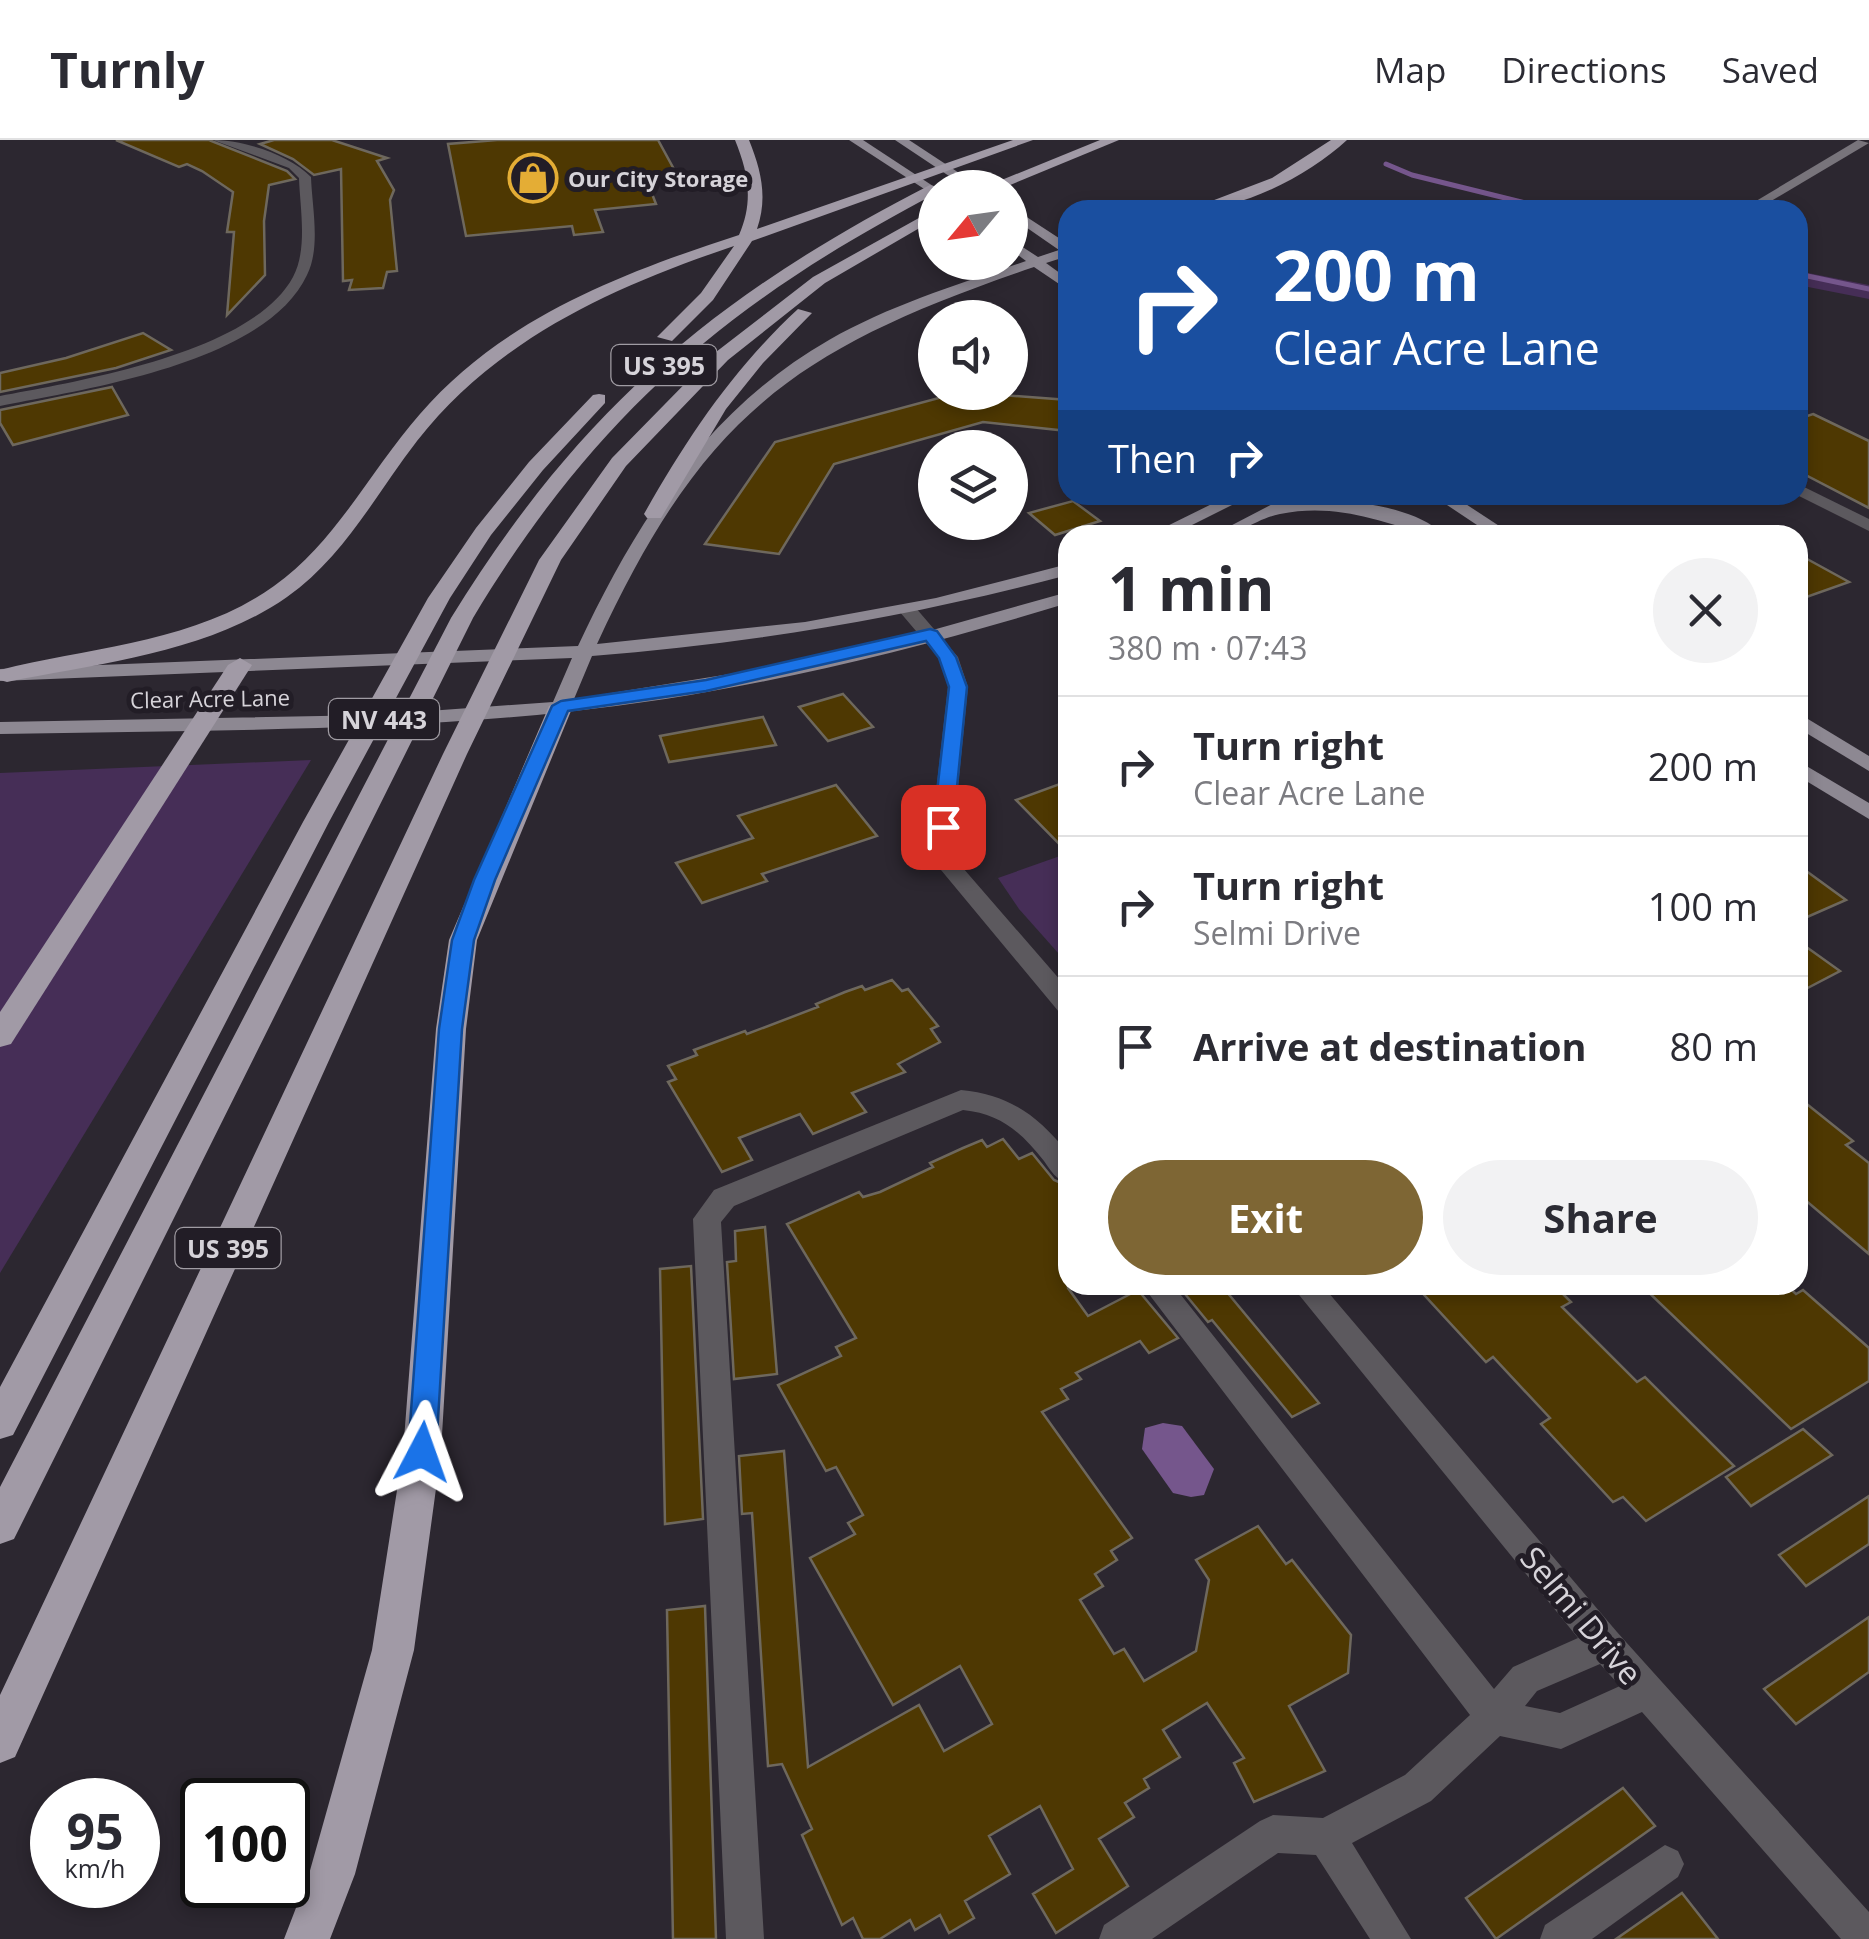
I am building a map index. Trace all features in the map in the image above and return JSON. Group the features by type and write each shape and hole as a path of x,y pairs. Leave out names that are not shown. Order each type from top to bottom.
{"highway":[{"path":"648,353 716,288 754,222 755,169 742,140"},
{"path":"1028,173 1112,140"},
{"path":"1224,200 1277,181 1340,140"},
{"path":"4,675 172,639 252,609 286,589 338,537 433,408 499,350 554,314 657,268 1036,142"},
{"name":"US 395","path":"976,170 1036,142"},
{"name":"US 395","path":"0,1526 462,618 506,546 559,475 652,376 713,323 796,263 918,199"},
{"name":"US 395","path":"0,1742 455,754 550,560 599,489 684,390 750,332 819,280 918,225"},
{"path":"654,514 709,416 776,337 918,226"},
{"path":"0,1423 427,618 484,532 536,466 618,379"},
{"path":"0,1036 206,724 240,665"},
{"path":"307,1939 332,1874 393,1650 422,1452 451,1029 463,940 484,880 561,706"}],"main road":[{"path":"855,140 918,179"},
{"path":"900,140 948,170"},
{"path":"1028,222 1058,243"},
{"path":"561,706 606,600 654,514 698,453 794,368 832,343 892,314 1058,254"},
{"path":"1028,257 1058,279"},
{"path":"1180,525 1222,505"},
{"path":"1242,525 1280,505"},
{"path":"1272,510 1297,505"},
{"path":"1351,505 1415,525"},
{"path":"1391,505 1422,525"},
{"path":"1456,505 1488,525"},
{"name":"Clear Acre Lane","path":"4,675 583,655 688,645 908,611 1058,572"},
{"name":"Clear Acre Lane","path":"0,728 429,718 561,706 706,686 1058,600"},
{"path":"1808,726 1869,765"},
{"path":"1808,773 1869,812"}],"street":[{"path":"0,401 96,382 180,357 253,323 288,296 304,266 305,177 293,166 219,140"},
{"path":"1764,200 1866,140"},
{"path":"1808,495 1869,526"},
{"path":"908,611 948,657 958,687 943,827 952,870 1058,994"},
{"path":"746,1939 707,1219 724,1198 961,1100 990,1101 1023,1117 1058,1161"},
{"path":"1164,1295 1494,1717 1561,1731 1648,1692"},
{"name":"Selmi Drive","path":"1313,1295 1605,1644 1866,1939"},
{"path":"1118,1939 1272,1834 1326,1837 1418,1788 1494,1717 1525,1679 1605,1644"},
{"path":"1326,1837 1392,1939"},
{"path":"1559,1939 1665,1864"}],"shaded area":[{"path":"1808,273 1869,285 1869,299 1808,287"},
{"path":"311,760 0,1273 0,773"},
{"path":"1058,857 1058,953 1019,909 998,878"},
{"path":"1163,1423 1182,1426 1214,1469 1204,1495 1173,1493 1142,1449 1145,1428"}],"building":[{"path":"116,140 209,140 287,171 295,179 269,185 264,221 265,275 227,315 234,232 227,232 233,192 187,164 179,167"},
{"path":"274,140 332,140 387,158 377,161 394,190 390,200 397,271 387,272 383,288 349,290 352,280 343,281 341,169 314,175 293,159 260,144"},
{"path":"497,140 658,140 676,173 645,176 656,204 595,210 603,232 574,235 572,226 466,236 448,144"},
{"path":"143,333 171,350 116,368 0,392 0,373 66,358"},
{"path":"112,387 128,415 13,445 0,423 0,410"},
{"path":"1028,397 1058,399 1058,430 983,422 955,430 918,430 918,440 834,464 779,554 705,544 775,442 918,404 918,410 1028,410"},
{"path":"1813,414 1869,441 1869,508 1808,476 1808,416"},
{"path":"1058,505 1078,505 1100,521 1058,525 1055,535 1029,513"},
{"path":"1808,559 1849,582 1808,596"},
{"path":"843,694 873,727 828,741 799,707"},
{"path":"763,717 776,745 669,762 660,736"},
{"path":"836,785 877,836 762,874 767,881 702,903 676,863 753,838 738,816"},
{"path":"1058,785 1058,843 1016,800"},
{"path":"1808,872 1846,900 1808,917"},
{"path":"1808,948 1840,971 1808,988"},
{"path":"892,980 902,991 908,989 938,1026 931,1029 940,1042 898,1064 905,1072 852,1093 866,1112 813,1134 800,1114 739,1138 752,1160 722,1172 668,1082 676,1079 668,1066 697,1055 694,1050 818,1007 816,1004 845,992 862,986 865,990"},
{"path":"1808,1105 1853,1141 1846,1145 1869,1163 1869,1254 1808,1202"},
{"path":"1003,1139 1019,1159 1032,1153 1058,1182 1058,1295 1073,1295 1088,1316 1128,1295 1142,1295 1178,1338 1149,1353 1140,1341 1076,1373 1081,1379 1061,1389 1068,1399 1042,1412 1132,1538 1111,1551 1117,1560 1095,1574 1103,1586 1080,1600 1114,1654 1124,1649 1144,1681 1196,1651 1209,1580 1196,1560 1258,1526 1286,1564 1292,1560 1351,1635 1348,1673 1289,1706 1325,1771 1254,1802 1234,1763 1244,1758 1207,1703 1163,1730 1180,1757 1144,1779 1149,1788 1125,1803 1134,1817 1099,1839 1128,1886 1056,1933 1033,1894 1073,1869 1040,1806 989,1836 1010,1874 965,1901 974,1918 949,1933 940,1915 915,1930 910,1920 880,1939 863,1939 853,1918 842,1925 802,1835 812,1829 782,1764 768,1766 752,1513 742,1514 739,1456 784,1451 808,1767 919,1705 944,1751 992,1724 960,1666 893,1705 810,1558 855,1534 848,1523 863,1515 836,1467 826,1471 778,1385 841,1356 836,1347 856,1338 787,1224 859,1192 863,1197 880,1192 933,1167 930,1163 982,1140 987,1147"},
{"path":"765,1227 777,1374 734,1379 727,1262 736,1261 735,1231"},
{"path":"691,1266 703,1519 665,1524 660,1269"},
{"path":"1808,1294 1869,1348 1869,1381 1791,1429 1651,1295"},
{"path":"1186,1295 1229,1295 1319,1403 1292,1417 1212,1320 1208,1322"},
{"path":"1424,1295 1564,1295 1571,1302 1562,1307 1637,1382 1645,1377 1734,1466 1646,1521 1623,1497 1613,1502 1541,1424 1550,1418 1493,1357 1486,1362"},
{"path":"1803,1429 1832,1455 1751,1506 1726,1477"},
{"path":"1869,1496 1869,1544 1806,1586 1779,1555"},
{"path":"705,1606 716,1939 673,1939 667,1610"},
{"path":"1869,1617 1869,1672 1796,1724 1764,1689"},
{"path":"1623,1788 1655,1826 1496,1939 1466,1898"},
{"path":"1682,1893 1718,1939 1616,1939"}],"waterway":[{"path":"1386,164 1412,175 1513,200"},
{"path":"1808,276 1869,289"}],"place":[{"name":"Our City Storage","path":"533,178"}],"route":[{"path":"422,1452 451,1029 463,940 484,880 561,706 706,686 930,634 948,657 958,687 943,827"}]}
